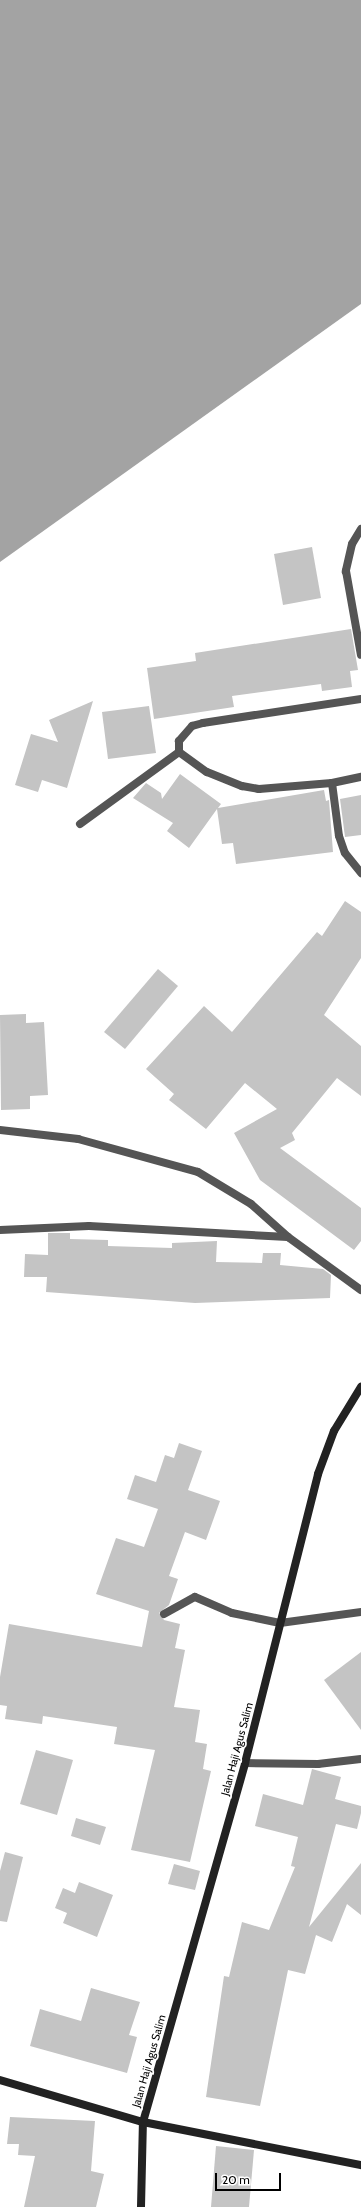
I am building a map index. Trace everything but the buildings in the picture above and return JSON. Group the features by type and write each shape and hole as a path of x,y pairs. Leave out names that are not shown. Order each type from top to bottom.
{"main road":[{"name":"Jalan Haji Agus Salim","path":"140,2207 143,2122 245,1763 280,1623 325,1454 361,1387"},
{"path":"0,2080 143,2122 361,2165"}],"street":[{"path":"361,530 352,544 346,571 361,655"},
{"path":"361,699 203,722 184,733 178,741 179,752 207,772 242,786 259,789 332,784 361,777"},
{"path":"80,824 179,752"},
{"path":"332,784 339,836 345,853 361,873"},
{"path":"0,1130 93,1142 198,1172 251,1204 288,1238 361,1290"},
{"path":"0,1230 89,1226 288,1238"},
{"path":"164,1614 195,1597 232,1613 280,1623 361,1612"},
{"path":"245,1763 318,1764 361,1759"}],"shaded area":[{"path":"0,0 361,0 361,304 0,562"}]}
